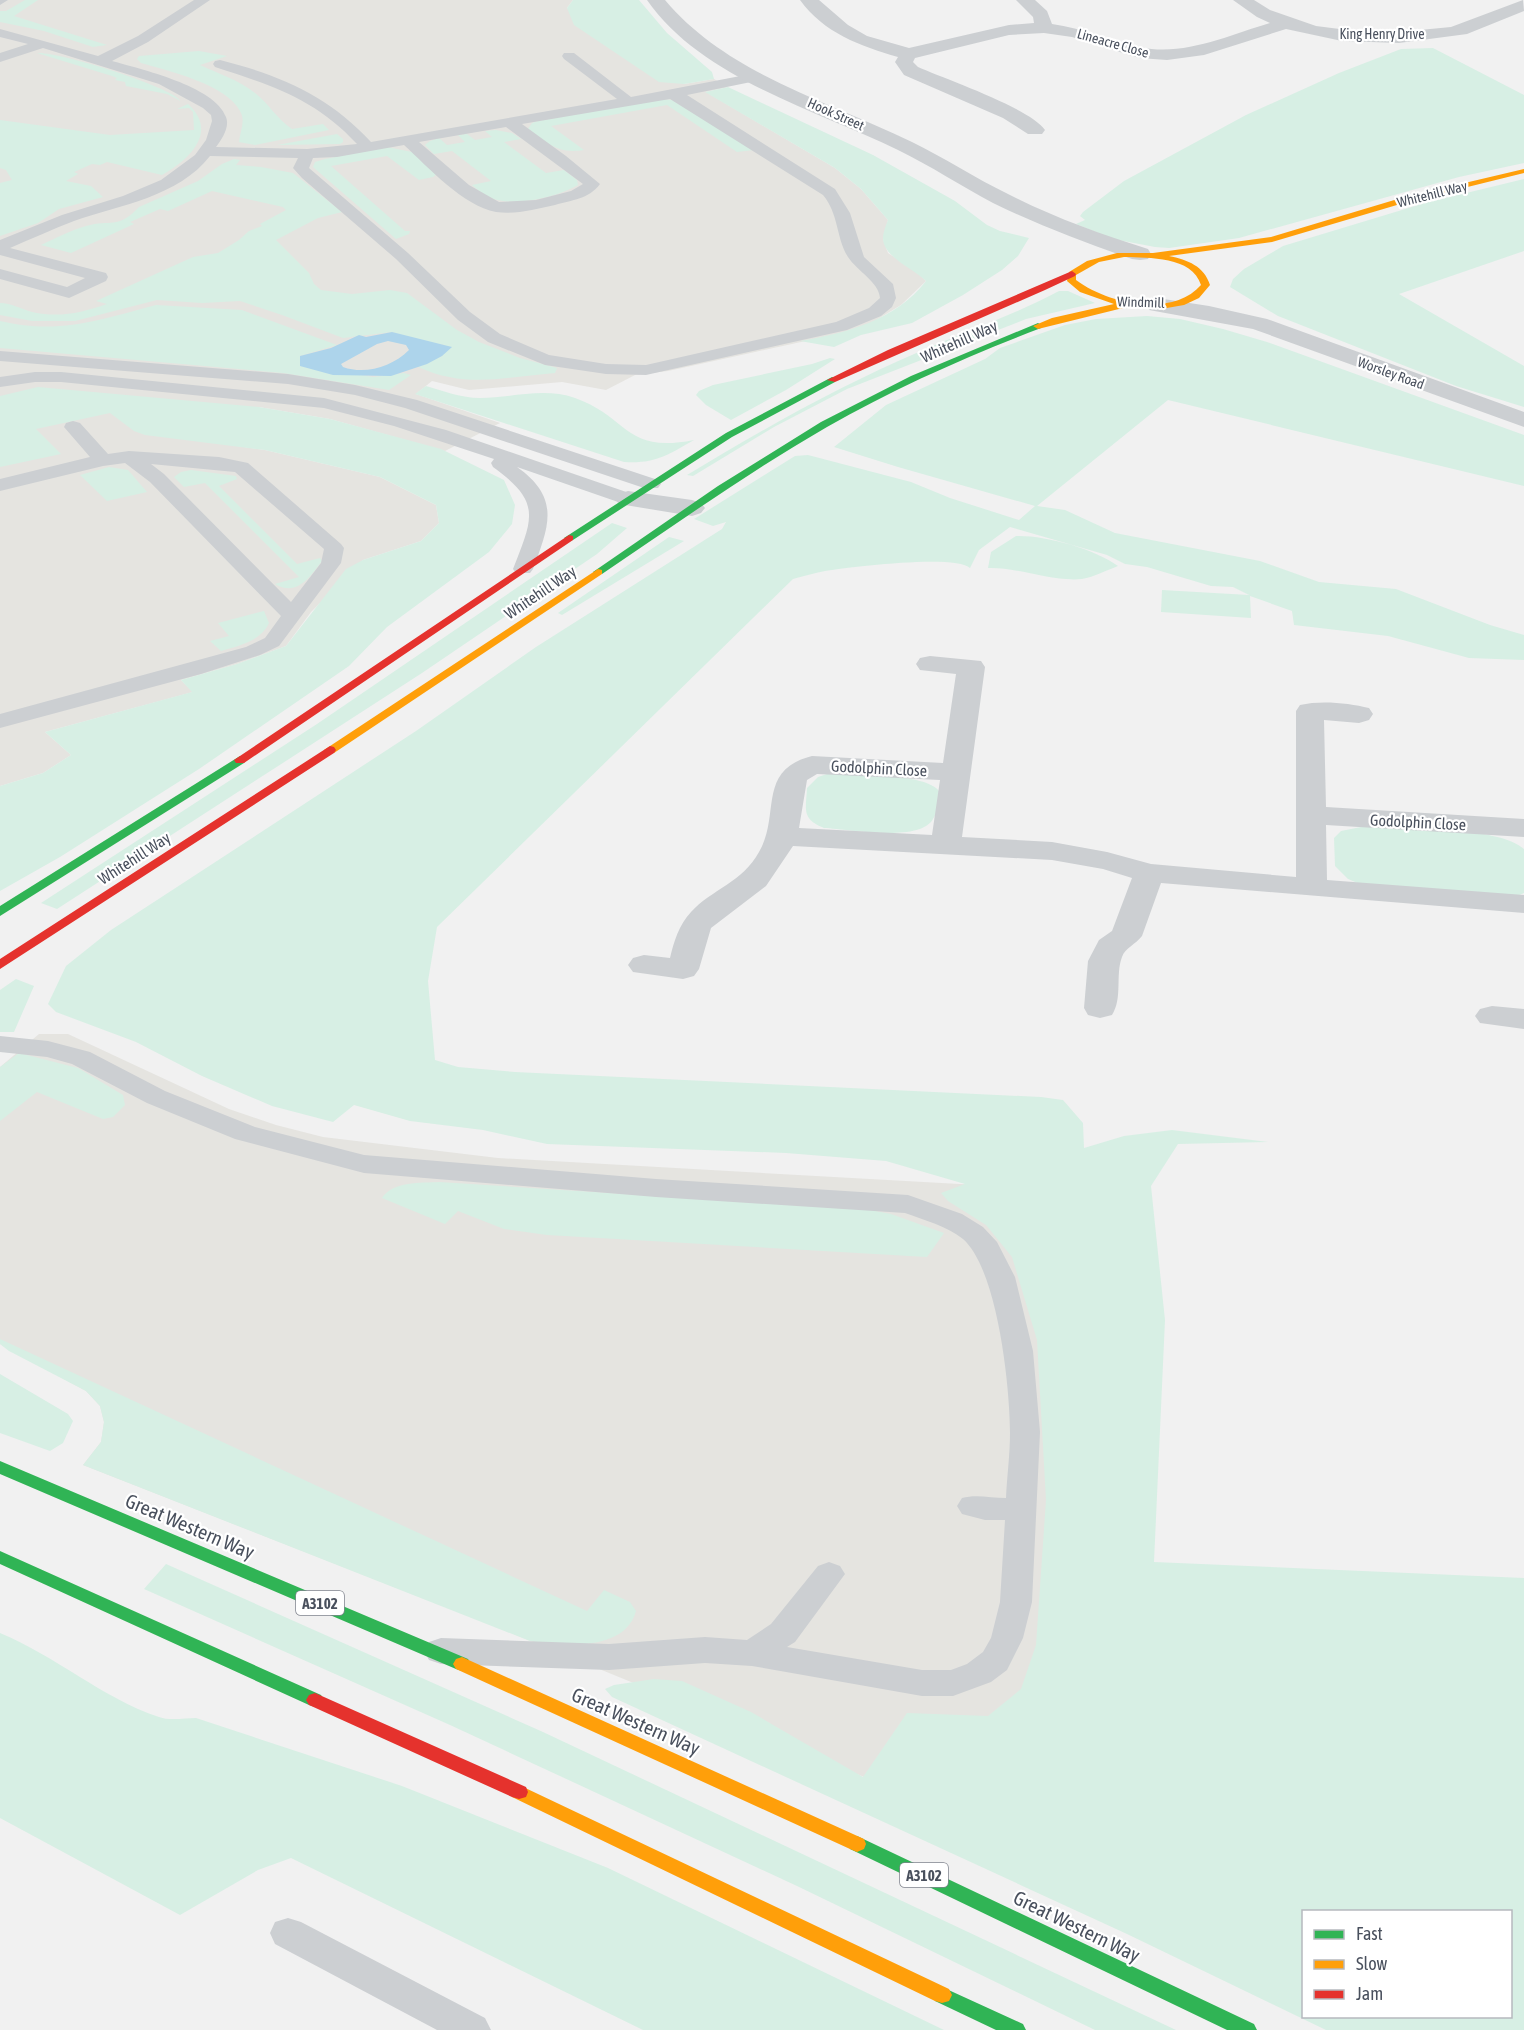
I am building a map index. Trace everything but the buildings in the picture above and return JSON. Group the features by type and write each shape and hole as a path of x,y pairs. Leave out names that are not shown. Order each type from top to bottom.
{"main road":[{"name":"Whitehill Way","path":"1148,255 1272,239 1404,200 1524,171"},
{"name":"Whitehill Way","path":"1241,258 1272,239"},
{"path":"1075,270 1104,256 1148,255 1186,263 1197,268 1210,280"},
{"name":"Whitehill Way","path":"0,912 206,783 628,499 760,417 837,377 908,344 1014,302 1075,270"},
{"name":"Windmill","path":"1075,270 1072,280 1085,292 1096,298 1127,304 1157,305 1191,298 1199,294 1210,280"},
{"name":"Whitehill Way","path":"0,965 474,656 692,508 798,440 902,384 1027,330 1061,319 1127,304"},
{"name":"Great Western Way","path":"0,1467 599,1725 934,1879 1247,2030"},
{"path":"0,1557 515,1791 1016,2030"}],"street":[{"name":"Hook Street","path":"656,0 688,34 756,76 916,152 1028,212 1148,255"},
{"path":"790,1 796,0"},
{"name":"Lineacre Close","path":"809,0 842,29 861,40 908,54 1009,30 1044,28 1075,32 1139,53 1167,56 1198,51 1286,23"},
{"path":"1025,0 1041,15 1044,28"},
{"name":"King Henry Drive","path":"1242,0 1267,16 1286,23 1338,35 1412,36 1466,28 1524,5"},
{"path":"908,54 904,62 911,71 1018,112 1035,130"},
{"name":"Hook Street","path":"1028,212 1066,243 1074,257 1075,270"},
{"name":"Worsley Road","path":"1210,280 1259,324"},
{"name":"Worsley Road","path":"1157,305 1259,324 1524,420"},
{"path":"651,484 692,508"},
{"path":"628,499 692,508"},
{"path":"930,664 971,667 946,844"},
{"path":"1312,888 1310,711 1359,714"},
{"name":"Godolphin Close","path":"644,965 682,969 697,926 713,909 742,890 761,873 774,857 783,836 785,810 793,776 812,765 956,772"},
{"name":"Godolphin Close","path":"1311,815 1524,828"},
{"path":"783,836 946,844 1075,854 1149,873 1524,904"},
{"path":"1100,1008 1104,961 1110,947 1126,936 1149,873"},
{"path":"1492,1016 1524,1019"}],"lane":[{"path":"100,61 143,39 203,0"},
{"path":"0,33 163,81 183,90 213,109 219,121 217,133 207,151 192,166 150,191 62,220 0,248"},
{"path":"0,58 43,44"},
{"path":"569,56 628,101"},
{"path":"220,64 268,79 313,97 343,119 368,147"},
{"path":"207,151 307,154 368,147 672,94 756,76"},
{"path":"307,154 301,168 307,176 402,256 464,316 494,338 545,360 625,371 646,370 842,326 863,319 884,305 888,298 887,288 861,264 854,254 842,208 829,192 672,94"},
{"path":"407,140 452,179 495,207 520,206 575,195 584,192 592,184 509,122"},
{"path":"0,248 100,277 69,293 0,274"},
{"path":"0,356 288,379 356,390 411,404 651,484"},
{"path":"0,382 35,377 61,377 313,402 361,411 628,499"},
{"path":"74,427 103,460"},
{"path":"472,446 525,481 537,498 541,515 523,569"},
{"path":"129,457 157,478 291,614"},
{"path":"0,485 103,460 129,457 219,463 241,467 334,548 331,563 291,614 283,631 272,642 253,651 0,722"},
{"path":"0,1044 48,1049 81,1058 166,1101 245,1133 364,1164 656,1188 908,1204 952,1220 973,1233 987,1249 1001,1277 1019,1363 1024,1432 1017,1602 1007,1638 995,1661 979,1673 953,1683 922,1683 752,1653 705,1650 609,1657 428,1650"},
{"path":"972,1506 985,1509 1021,1509"},
{"path":"752,1653 783,1633 829,1574"},
{"path":"288,1933 472,2030"}],"shaded area":[{"path":"0,0 573,0 567,8 684,84 714,79 728,87 706,92 835,168 861,189 888,220 883,239 888,253 916,271 926,281 901,305 873,322 847,332 668,371 635,375 606,390 562,382 469,390 432,381 416,394 500,423 445,451 330,419 259,407 230,445 265,450 380,477 436,505 439,523 421,541 363,560 311,612 286,646 237,664 181,680 193,692 45,732 71,755 43,773 0,786"},
{"path":"39,1034 68,1034 229,1109 276,1125 323,1137 498,1158 1083,1191 1077,1734 864,1777 484,1622 83,1465 101,1442 104,1422 100,1406 86,1391 0,1344 0,1067"}],"green space":[{"path":"25,0 38,0 14,16 107,45 93,47 44,31 0,22 0,11 6,11"},
{"path":"573,0 639,0 667,33 712,72 714,79 684,84 659,82 574,25 567,8"},
{"path":"1433,48 1524,95 1524,163 1459,177 1239,238 1169,248 1113,239 1076,224 1085,220 1080,216 1083,212 1124,181 1246,115 1339,73 1401,49"},
{"path":"199,51 227,56 200,65 249,88 292,129 323,124 329,130 255,145 239,142 243,119 233,102 222,93 195,80 141,63 137,59 139,56"},
{"path":"37,53 66,58 136,79 157,87 181,101 167,94 126,86 125,82 115,80 117,78 112,76"},
{"path":"728,87 873,155 955,201 987,225 1000,231 1029,238 1018,256 1002,270 912,323 861,335 834,347 800,341 835,334 869,323 900,306 926,281 888,251 883,238 888,220 861,189 835,168 705,92"},
{"path":"662,99 672,100 754,150 737,152 667,105 551,126 584,150 567,151 554,147 528,129 532,123 538,121"},
{"path":"188,104 197,114 201,125 201,135 197,144 182,162 162,175 107,162 100,165 92,164 74,172 78,174 66,181 91,186 103,197 59,209 38,223 0,236 0,183 12,180 6,170 0,168 0,120 110,135 194,130 193,112 189,108 177,109"},
{"path":"496,130 512,133 521,139 504,142 546,173 564,170 577,180 578,185 558,194 533,200 496,200 483,194 472,185 491,181 452,151 434,154 425,145 439,138 447,145 465,142 458,135 467,134 475,140 492,137 485,131"},
{"path":"337,134 343,139 340,144 277,145"},
{"path":"387,147 412,152 437,174 419,180 387,156 331,166 405,231 410,231 409,234 396,239 313,167 315,162 325,159"},
{"path":"234,159 240,160 236,165 293,173 342,212 318,218 276,240 309,273 314,284 321,290 352,294 390,290 407,293 457,330 479,342 520,358 557,368 555,373 486,380 453,378 418,367 442,356 445,345 423,342 392,332 343,338 240,301 202,303 157,300 75,321 32,321 0,315 0,303 51,315 79,312 107,304 96,301 193,257 218,253 249,231 262,226 260,224 286,210 283,207 212,191 168,211 160,209 130,222 134,224 71,253 41,245 80,228 125,219 139,207 198,181 222,164"},
{"path":"1524,179 1524,251 1399,294 1524,366 1524,407 1456,386 1278,316 1230,287 1233,279 1244,269 1283,246 1425,203"},
{"path":"1059,291 1068,291 1095,303 1026,319 847,389 774,427 693,476 687,475 831,393"},
{"path":"156,305 242,310 337,345 300,356 344,375 356,374 373,377 404,373 411,375 389,390 283,373 0,348 0,321 41,327 60,326 79,324"},
{"path":"1147,316 1180,319 1223,329 1267,342 1524,435 1524,486 1168,400 1037,506 1065,510 1115,533 1260,561 1319,582 1396,589 1490,625 1524,635 1524,660 1469,658 1388,636 1294,625 1292,611 1250,596 1251,618 1161,612 1162,590 1249,595 1233,587 1211,586 1147,567 1125,564 1107,555 1010,527 979,550 970,568 945,562 901,563 837,569 793,579 437,927 428,981 435,1060 458,1067 515,1072 1041,1097 1063,1100 1083,1123 1084,1148 1124,1136 1172,1130 1268,1142 1178,1144 1151,1186 1165,1320 1154,1562 1524,1578 1524,2030 1326,2030 1127,1934 612,1697 605,1689 614,1685 654,1679 682,1681 751,1712 863,1777 907,1713 988,1716 1021,1689 1036,1645 1046,1500 1037,1340 1012,1257 986,1225 948,1201 941,1193 965,1184 886,1161 786,1153 547,1144 483,1130 410,1121 354,1105 333,1122 272,1106 202,1076 136,1042 56,1012 48,1004 66,966 111,930 416,731 536,647 722,529 726,522 713,526 694,519 795,456 808,455 911,482 950,498 1019,520 1035,506 834,447 886,405 985,359 1000,348 1065,325 1096,319"},
{"path":"830,358 835,359 786,390 731,420 706,405 696,395 699,391 713,385"},
{"path":"426,386 473,398 539,393 563,395 593,406 640,438 653,442 671,443 694,440 653,460 624,462 415,394"},
{"path":"38,387 259,407 330,419 441,449 504,480 515,505 512,524 489,552 387,627 349,666 199,769 60,857 0,891 0,786 43,773 71,755 45,732 192,692 181,680 237,664 286,646 346,569 363,560 421,541 439,523 436,505 380,477 265,450 145,435 134,431 110,413 36,429 61,454 0,467 0,396"},
{"path":"109,467 128,470 147,492 107,501 80,475"},
{"path":"191,470 236,476 237,479 219,486 297,564 320,558 322,561 308,579 290,588 275,584 299,577 205,483 184,487 174,477 181,472"},
{"path":"612,523 627,528 597,554 422,673 57,909 41,903 317,724"},
{"path":"1016,536 1069,544 1096,554 1118,566 1082,579 1047,577 988,568 991,552"},
{"path":"669,537 684,541 562,615 558,613"},
{"path":"264,611 269,623 255,638 242,645 221,651 210,641 229,636 218,623"},
{"path":"830,773 905,778 932,785 939,791 935,816 926,826 914,831 899,833 824,828 808,817 807,788 818,777"},
{"path":"1366,826 1473,832 1512,842 1524,849 1524,893 1517,896 1360,884 1348,879 1335,866 1334,838 1341,831"},
{"path":"16,979 34,986 14,1032 0,1032 0,990"},
{"path":"19,1053 78,1068 123,1095 125,1105 113,1117 103,1119 37,1092 0,1121 0,1067"},
{"path":"439,1182 870,1210 891,1214 944,1233 927,1257 547,1235 504,1229 458,1211 445,1224 382,1198 393,1188 400,1186"},
{"path":"0,1339 587,1611 604,1590 630,1602 636,1611 630,1624 619,1634 606,1640 575,1645 530,1641 83,1465 101,1442 104,1422 100,1406 86,1391 9,1351 0,1344"},
{"path":"0,1374 68,1414 73,1421 63,1443 50,1451 0,1433"},
{"path":"166,1564 543,1732 1176,2030 1095,2030 797,1886 450,1725 144,1589"},
{"path":"0,1633 21,1642 138,1709 163,1718 196,1718 402,1786 608,1868 944,2030 643,2030 291,1858 258,1870 180,1915 0,1818"}],"water":[{"path":"392,332 452,347 442,356 427,364 391,376 333,375 300,366 300,356 331,348 359,335 366,337","holes":["388,341 406,345 409,350 402,356 378,368 360,370 343,367 341,364 377,344"]}],"traffic: fast":[{"path":"598,572 746,472 825,424 914,378 1038,326"},
{"path":"569,538 729,435 832,380"},
{"path":"0,912 240,760"},
{"path":"0,1467 462,1664"},
{"path":"0,1557 315,1700"},
{"path":"857,1844 1247,2030"},
{"path":"942,1995 1016,2030"}],"traffic: slow":[{"path":"1156,255 1272,239 1404,200 1524,171"},
{"path":"1124,254 1160,257 1185,263 1196,268 1203,275 1206,285 1196,296 1181,303 1140,306 1099,297 1083,290 1071,281 1072,274 1083,266 1103,258 1124,254"},
{"path":"1038,326 1127,304"},
{"path":"330,750 598,572"},
{"path":"462,1664 857,1844"},
{"path":"519,1792 942,1995"}],"traffic: jam":[{"path":"832,380 1072,274"},
{"path":"240,760 569,538"},
{"path":"0,965 330,750"},
{"path":"315,1700 519,1792"}]}
